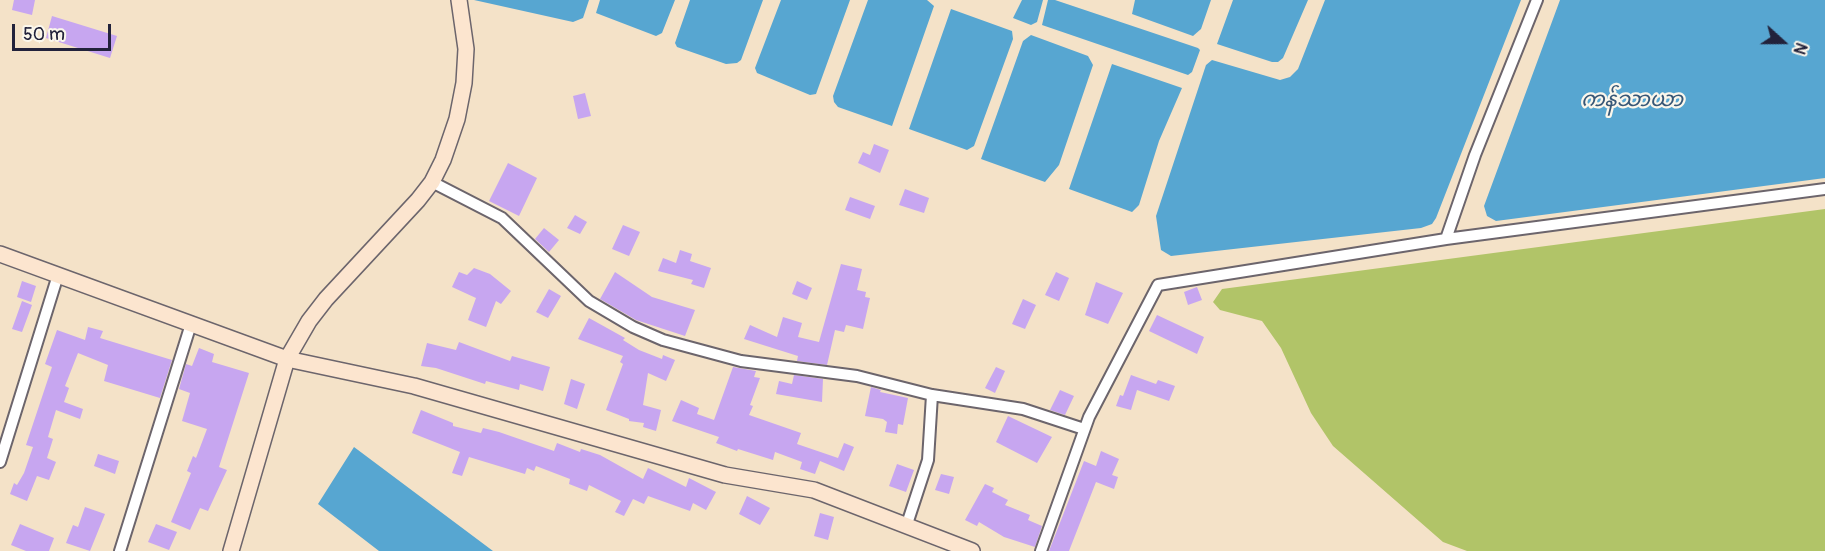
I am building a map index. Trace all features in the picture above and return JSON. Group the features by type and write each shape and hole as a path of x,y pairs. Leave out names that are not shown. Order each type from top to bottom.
{"street":[{"path":"231,551 287,359 309,321 326,299 432,182 443,160 457,119 464,83 466,49 459,0"},
{"path":"1446,239 1475,155 1537,0"},
{"path":"432,182 502,218 590,301 610,315 663,340 741,361 857,376 932,394 1023,410 1084,429"},
{"path":"1041,551 1084,429 1158,285 1446,239 1825,189"},
{"path":"0,254 287,359 414,386 725,475 814,490 972,551"},
{"path":"0,462 58,275"},
{"path":"120,551 191,324"},
{"path":"907,524 928,460 932,394"}],"green space":[{"path":"1825,209 1825,551 1467,551 1443,542 1333,446 1311,413 1281,348 1262,321 1220,310 1213,302 1222,289"}],"water":[{"path":"474,0 589,0 583,18 573,22"},
{"path":"600,0 675,0 662,33 656,36 596,13"},
{"path":"690,0 763,0 741,60 737,63 726,64 677,47 675,43"},
{"path":"781,0 850,0 816,94 810,95 757,73 755,68"},
{"path":"868,0 927,0 934,6 892,126 838,107 834,102 833,96"},
{"path":"1022,0 1043,0 1037,22 1031,25 1013,18"},
{"path":"1048,0 1055,0 1198,48 1200,50 1192,72 1188,75 1042,25"},
{"path":"1135,0 1211,0 1201,29 1193,36 1132,14"},
{"path":"1233,0 1308,0 1283,58 1278,62 1217,44"},
{"path":"1325,0 1521,0 1436,218 1432,224 1421,228 1171,256 1161,250 1156,216 1206,65 1212,60 1280,80 1290,77 1298,69"},
{"name":"ကန်သာယာ","path":"1560,0 1825,0 1825,178 1496,221 1487,216 1484,206"},
{"path":"951,9 1012,31 1013,39 974,146 967,150 909,129"},
{"path":"1031,35 1088,56 1093,65 1059,165 1045,182 981,159 1023,41"},
{"path":"1112,64 1182,88 1159,141 1139,205 1132,212 1069,189"},
{"path":"354,447 493,551 379,551 318,504"}],"building":[{"path":"14,0 35,0 32,15 12,10"},
{"path":"52,16 117,36 110,58 46,38"},
{"path":"585,93 591,116 578,119 573,96"},
{"path":"874,144 889,150 880,173 858,163 863,152 870,155"},
{"path":"508,163 537,178 519,216 489,201"},
{"path":"905,189 929,198 924,213 899,205"},
{"path":"850,197 875,206 870,219 845,210"},
{"path":"575,215 587,222 580,234 567,228"},
{"path":"623,225 640,232 629,256 612,249"},
{"path":"544,228 559,240 549,252 535,239"},
{"path":"680,250 692,254 690,261 711,268 704,288 691,284 693,280 658,271 663,258 676,263"},
{"path":"841,264 862,269 857,290 866,292 865,297 870,298 863,329 846,325 844,332 835,330 827,365 797,361 798,356 744,339 750,325 777,337 783,317 802,323 798,337 819,342"},
{"path":"474,268 490,274 511,291 501,304 496,301 486,327 468,320 476,298 452,287 459,272 467,275"},
{"path":"615,272 652,297 695,310 685,336 636,320 600,299"},
{"path":"1056,272 1069,278 1059,301 1045,295"},
{"path":"22,281 36,286 31,302 17,297"},
{"path":"797,281 812,288 807,300 792,294"},
{"path":"1096,282 1123,293 1108,324 1085,315"},
{"path":"1197,287 1202,300 1188,305 1184,292"},
{"path":"549,289 561,296 548,318 536,312"},
{"path":"1023,299 1036,305 1025,329 1012,324"},
{"path":"22,301 32,305 22,332 12,329"},
{"path":"1157,315 1204,337 1197,354 1149,331"},
{"path":"589,318 625,338 623,340 639,350 662,359 663,355 675,360 666,381 648,373 643,405 661,410 656,431 643,427 644,423 629,421 629,419 606,410 623,364 620,362 623,356 578,339"},
{"path":"88,327 103,331 100,338 172,360 160,398 104,381 108,365 78,353 65,386 69,388 64,402 83,409 80,419 56,410 48,437 53,439 47,458 56,462 49,480 37,476 27,501 10,494 14,483 17,485 24,473 33,447 26,445 52,367 45,364 57,330 85,340"},
{"path":"459,342 510,361 512,356 550,367 543,391 520,384 519,390 486,381 485,384 436,368 421,366 427,343 456,350"},
{"path":"199,348 214,354 212,362 249,373 219,467 227,470 208,511 200,508 190,530 171,522 191,473 187,471 193,456 196,458 207,429 182,421 190,393 179,389 186,364 192,366"},
{"path":"733,367 756,371 754,377 760,378 750,405 753,406 749,415 801,433 797,444 838,458 844,443 854,447 844,471 820,461 815,474 800,469 802,462 775,452 773,460 738,449 737,451 716,443 719,437 672,421 681,400 699,408 697,414 714,420"},
{"path":"996,367 1005,371 995,393 985,388"},
{"path":"794,375 823,379 822,402 776,394 779,381 792,384"},
{"path":"1131,375 1156,384 1158,380 1175,386 1169,401 1137,390 1131,410 1116,406 1120,395 1123,396"},
{"path":"571,379 585,384 577,409 564,404"},
{"path":"871,387 881,390 880,392 908,398 903,425 898,424 897,434 885,432 887,422 883,419 865,416"},
{"path":"1060,390 1074,396 1065,415 1050,410"},
{"path":"421,410 453,423 453,426 481,433 483,428 554,451 557,443 580,452 581,449 600,455 643,479 648,468 686,487 689,478 716,492 706,510 693,503 690,511 648,496 644,504 633,499 624,516 615,512 621,501 589,485 587,491 569,484 570,479 536,466 534,471 527,468 525,474 469,457 462,476 452,473 460,452 412,433"},
{"path":"1008,416 1052,437 1037,463 996,442"},
{"path":"1101,451 1119,459 1112,475 1118,477 1114,489 1096,482 1069,551 1049,551 1084,461 1096,466"},
{"path":"98,454 119,461 115,474 94,466"},
{"path":"897,464 914,470 906,492 889,486"},
{"path":"941,474 954,477 949,494 935,490"},
{"path":"985,484 994,488 992,492 1008,500 1005,505 1030,515 1028,520 1042,526 1035,547 1004,537 979,522 977,526 965,520"},
{"path":"747,496 770,508 760,525 739,514"},
{"path":"85,507 105,514 90,551 66,543 73,525 78,527"},
{"path":"820,513 834,517 828,540 814,536"},
{"path":"20,524 54,538 49,551 26,551 11,545"},
{"path":"156,524 177,532 169,550 148,542"}]}
